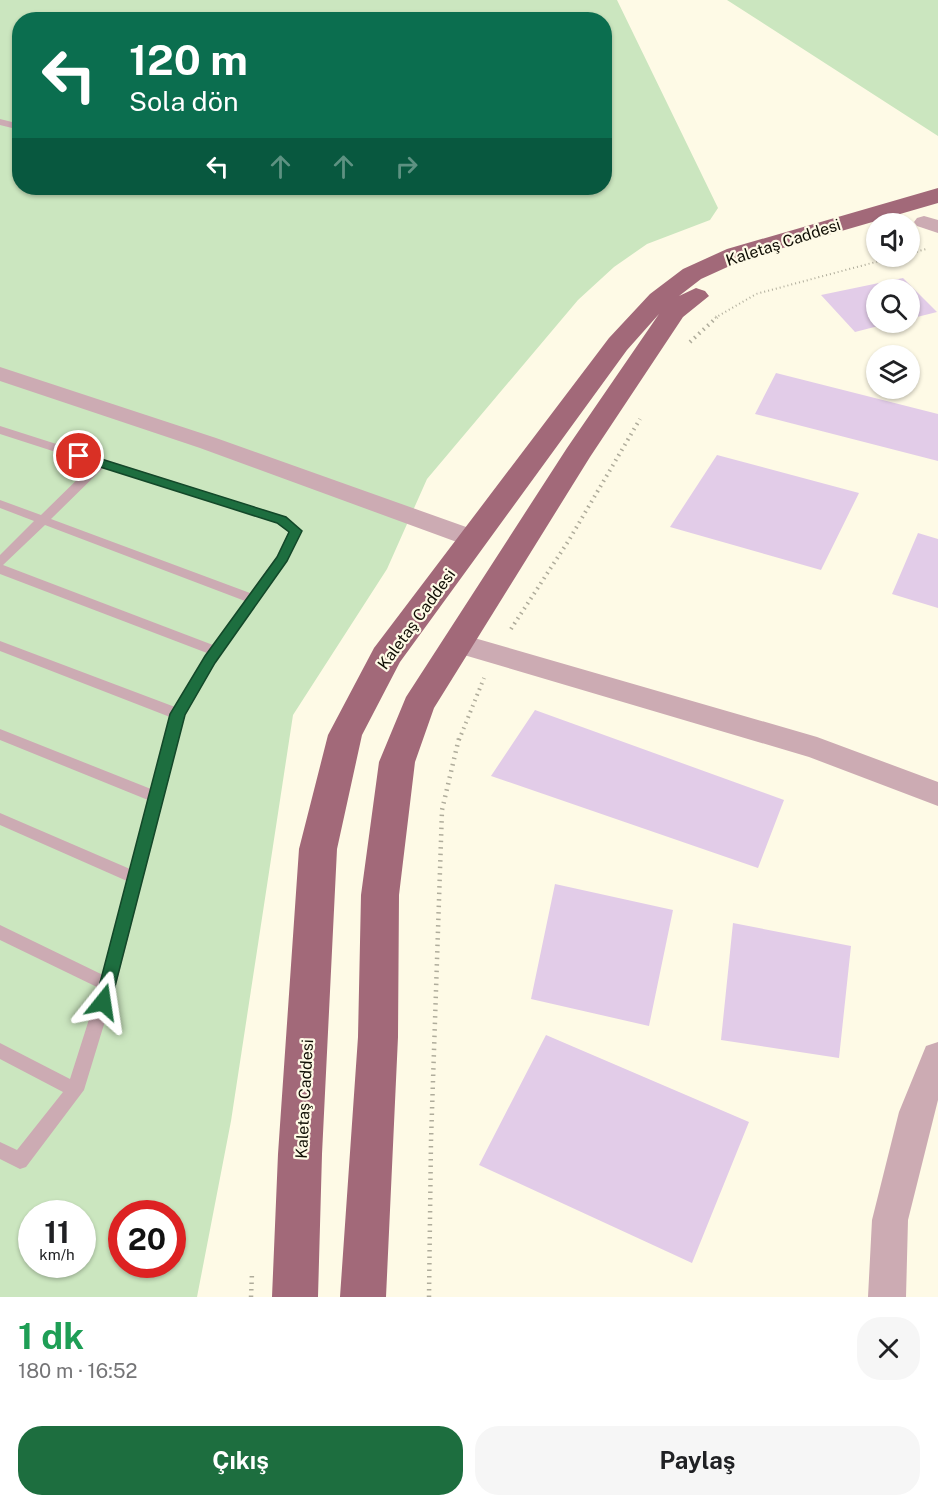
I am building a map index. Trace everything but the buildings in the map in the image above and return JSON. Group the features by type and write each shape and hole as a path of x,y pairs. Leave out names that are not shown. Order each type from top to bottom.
{"main road":[{"name":"Kaletaş Caddesi","path":"295,1297 300,1154 318,849 345,735 386,656 618,344 659,299 692,274 736,254 929,218"},
{"name":"Kaletaş Caddesi","path":"363,1297 378,1037 380,895 397,762 418,706 577,454 674,312 714,284 761,265 866,238"}],"street":[{"path":"0,374 208,443 474,538"},
{"path":"457,644 817,748 938,795"},
{"path":"887,1297 890,1220 916,1112 938,1057"}],"lane":[{"path":"0,430 282,520 296,531 282,558 215,651 178,714 108,985 75,1090 20,1161 0,1150"},
{"path":"0,562 100,463"},
{"path":"0,504 253,599"},
{"path":"0,569 215,651"},
{"path":"0,646 178,714"},
{"path":"0,734 158,797"},
{"path":"0,819 136,878"},
{"path":"0,932 108,985"},
{"path":"0,1051 75,1090"}],"path":[{"path":"685,347 715,318 756,294 866,265"},
{"path":"429,1297 431,1141 442,810 460,735 494,654 569,540 642,416"}],"green space":[{"path":"0,0 617,0 718,208 710,220 647,244 614,267 578,300 427,479 387,569 293,715 231,1121 197,1297 0,1297"},
{"path":"727,0 938,0 938,136"}],"route":[{"path":"79,456 282,520 296,531 282,558 210,659 178,714 103,1002"}]}
